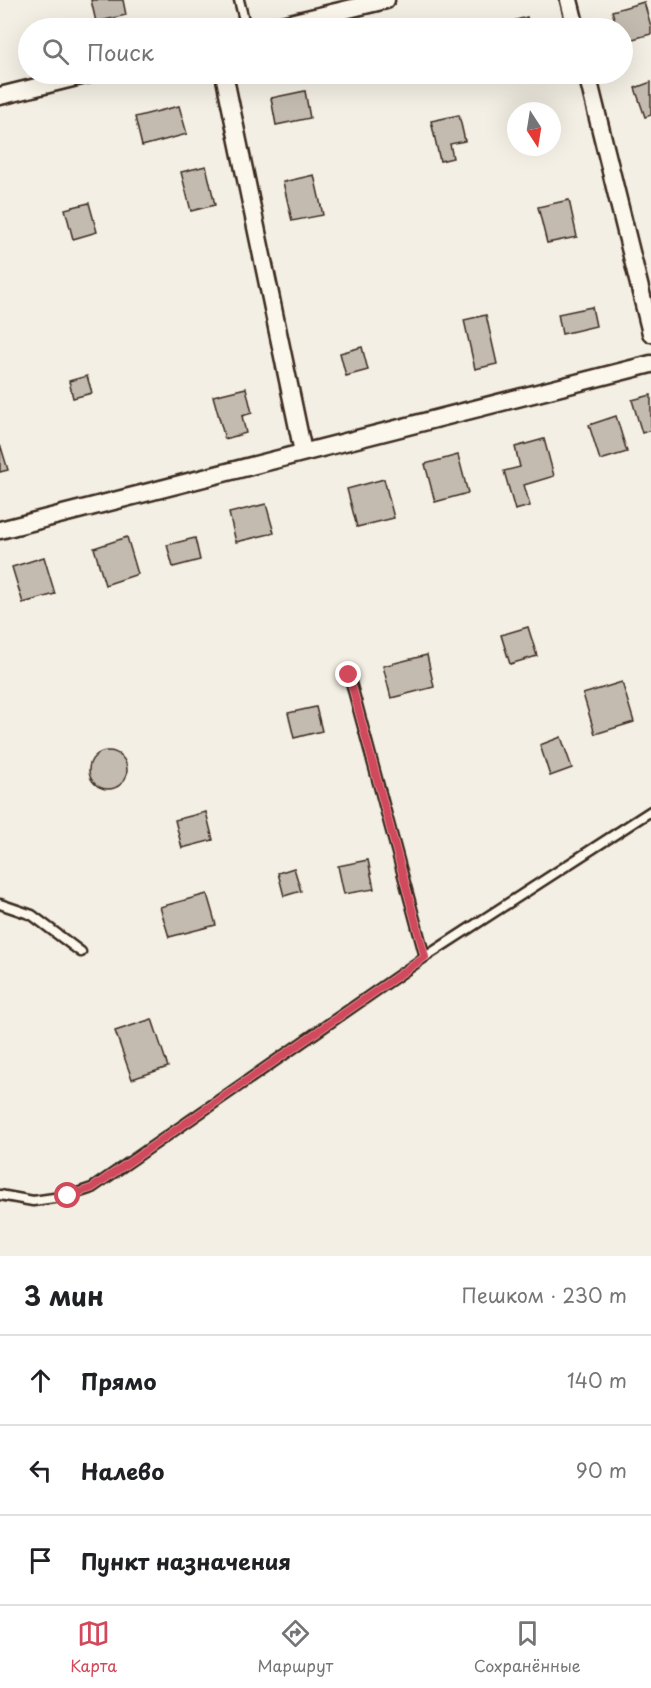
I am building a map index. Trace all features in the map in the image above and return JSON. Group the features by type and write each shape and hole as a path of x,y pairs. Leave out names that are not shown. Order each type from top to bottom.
{"street":[{"path":"311,18 386,0"},
{"path":"569,0 574,18"},
{"path":"0,96 49,84"},
{"path":"226,84 303,452"},
{"path":"589,84 651,333"},
{"path":"0,530 651,364"}],"lane":[{"path":"239,0 244,18"},
{"path":"349,675 425,957"},
{"path":"0,1194 33,1201 68,1196 92,1188 425,957 651,811"},
{"path":"0,904 32,915 81,952"}],"building":[{"path":"91,0 123,0 126,15 95,18"},
{"path":"644,2 651,34 633,39 633,18 614,18 612,11"},
{"path":"651,82 651,115 645,117 635,88"},
{"path":"305,91 310,118 276,125 271,98"},
{"path":"179,106 187,134 142,146 135,117"},
{"path":"459,115 465,141 450,144 453,158 440,161 431,121"},
{"path":"206,166 215,205 191,211 181,172"},
{"path":"314,175 323,215 292,221 283,182"},
{"path":"569,200 577,237 547,243 538,207"},
{"path":"89,203 97,232 73,239 65,209"},
{"path":"592,307 596,326 562,334 558,314"},
{"path":"486,315 497,364 475,369 464,320"},
{"path":"362,347 368,370 346,376 340,353"},
{"path":"87,376 92,393 73,398 69,381"},
{"path":"246,388 252,413 242,416 246,433 225,439 213,396"},
{"path":"651,395 651,430 642,433 632,400"},
{"path":"616,416 627,452 600,460 589,425"},
{"path":"544,439 554,476 524,485 530,506 515,510 504,471 520,467 515,447"},
{"path":"0,448 8,470 0,472"},
{"path":"458,455 468,493 435,502 425,464"},
{"path":"384,479 394,518 357,527 347,489"},
{"path":"266,504 274,533 236,542 229,513"},
{"path":"127,537 138,574 105,585 94,548"},
{"path":"195,538 200,560 173,567 167,545"},
{"path":"44,557 55,594 23,603 12,567"},
{"path":"528,627 537,656 510,664 501,635"},
{"path":"427,655 434,687 391,698 383,666"},
{"path":"622,682 634,722 595,734 583,694"},
{"path":"316,707 322,731 294,738 288,713"},
{"path":"561,737 572,768 550,776 540,745"},
{"path":"108,751 121,757 127,770 121,783 108,789 95,783 89,770 95,757"},
{"path":"206,812 213,840 182,848 175,820"},
{"path":"368,860 374,889 344,894 338,866"},
{"path":"294,868 301,891 284,896 278,873"},
{"path":"207,894 216,925 169,937 160,907"},
{"path":"152,1019 168,1067 132,1079 115,1031"}],"route":[{"path":"68,1196 92,1188 425,957 349,675"}]}
